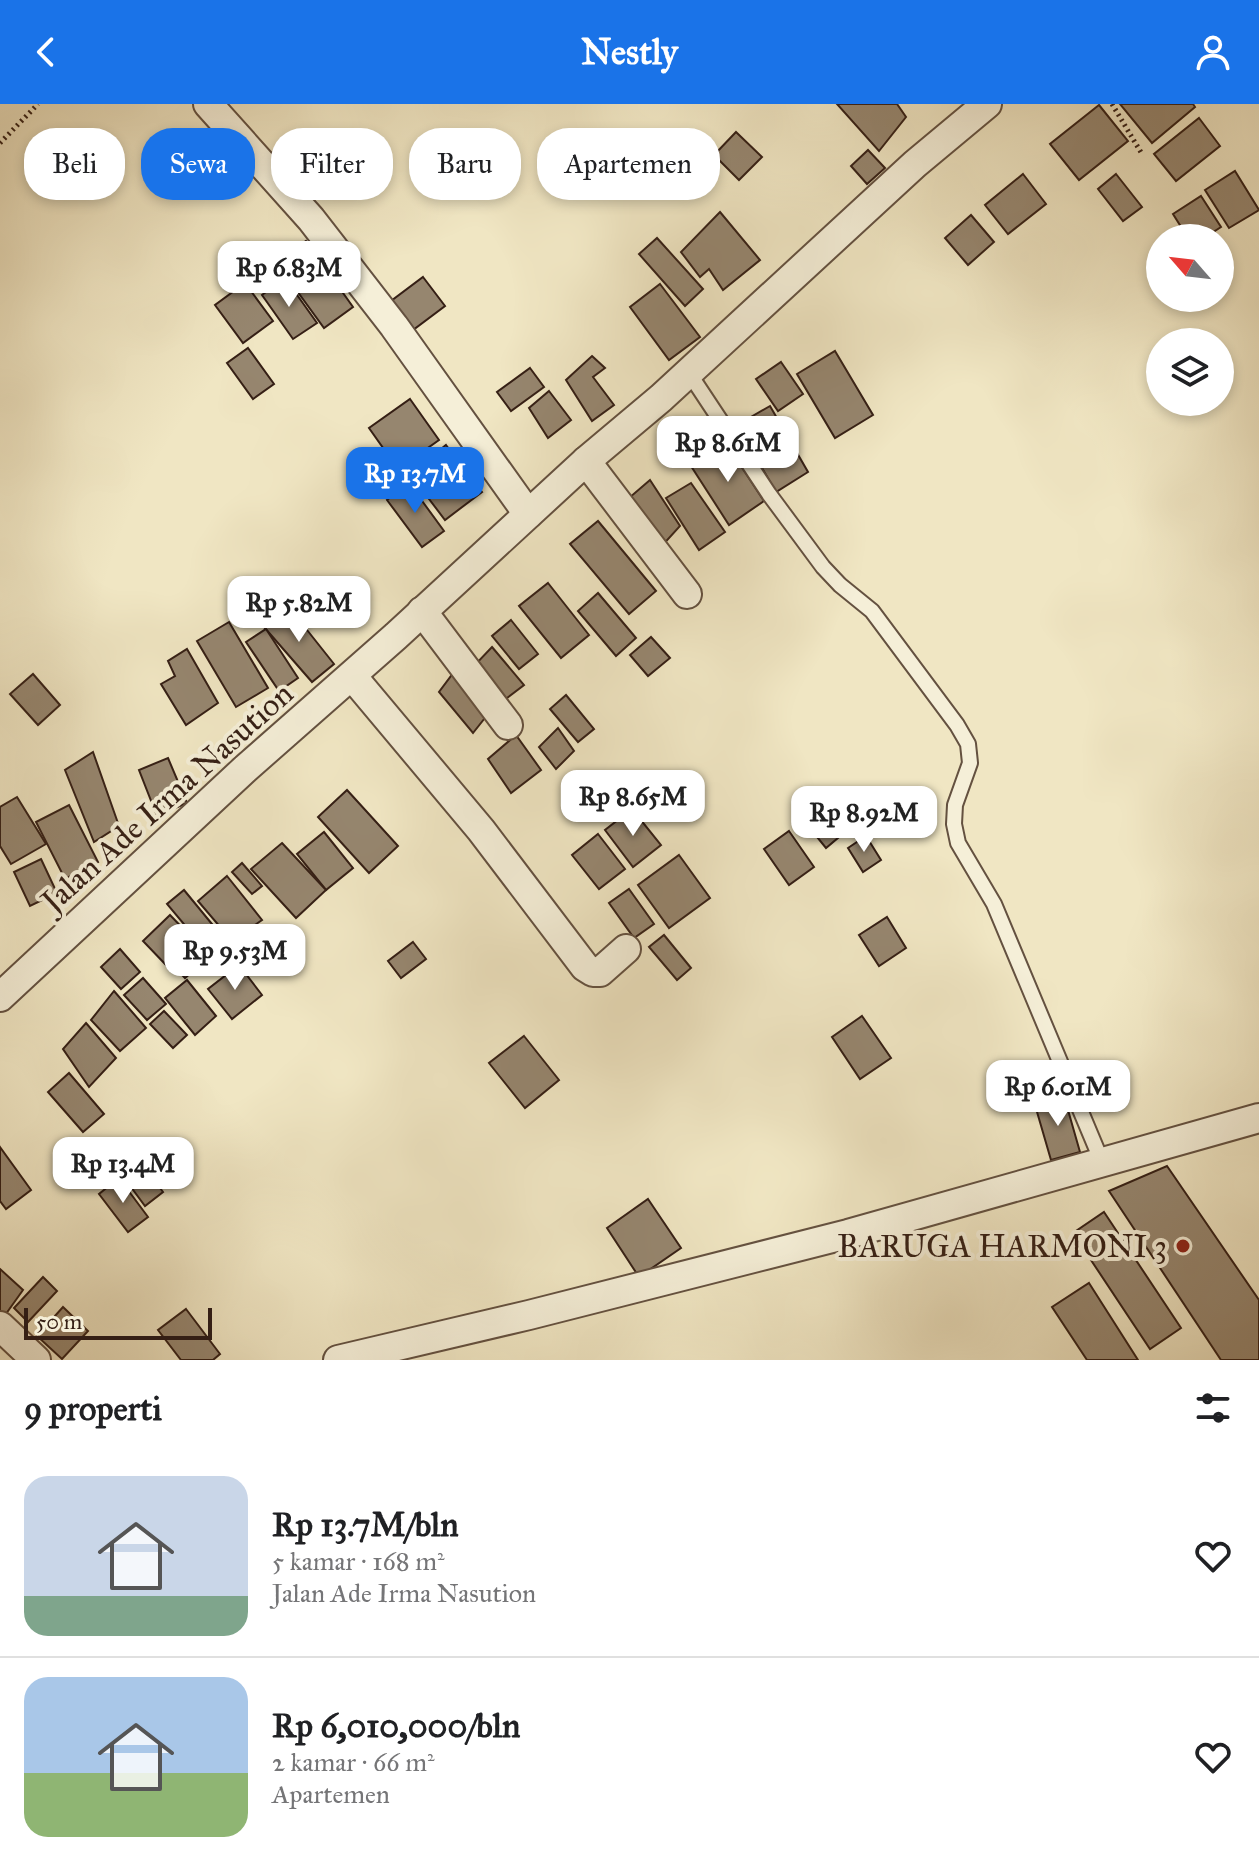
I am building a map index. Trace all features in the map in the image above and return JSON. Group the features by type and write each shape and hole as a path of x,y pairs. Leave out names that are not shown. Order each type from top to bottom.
{"street":[{"path":"208,104 311,219 394,326 528,514"},
{"name":"Jalan Ade Irma Nasution","path":"0,997 200,810 352,676 586,461 689,373 915,164 987,104"},
{"path":"586,461 687,594"},
{"path":"422,611 508,725"},
{"path":"352,676 481,830 585,967 600,972 626,949"},
{"path":"338,1360 848,1234 1259,1118"},
{"path":"0,1326 36,1360"}],"lane":[{"path":"689,373 769,494 823,567 872,611 968,744 970,763 955,805 954,824 958,843 994,904 1102,1162"}],"path":[{"path":"0,143 38,104"},
{"path":"1112,104 1142,154"}],"building":[{"path":"837,104 897,104 906,117 879,151"},
{"path":"1120,104 1193,104 1195,107 1152,143"},
{"path":"1099,105 1128,141 1079,180 1050,144"},
{"path":"1199,118 1220,146 1176,181 1154,154"},
{"path":"736,132 762,157 739,180 720,161 720,149"},
{"path":"868,150 885,168 867,184 851,166"},
{"path":"1235,171 1259,210 1234,225 1226,224 1205,190"},
{"path":"1023,174 1046,204 1008,234 985,205"},
{"path":"1116,174 1142,207 1123,221 1098,189"},
{"path":"1201,196 1219,224 1179,224 1173,214"},
{"path":"720,212 760,260 723,290 709,269 700,277 681,252"},
{"path":"971,215 994,242 968,265 945,238"},
{"path":"657,238 703,289 685,306 639,254"},
{"path":"306,241 353,307 324,328 276,262"},
{"path":"423,277 445,306 413,330 391,301"},
{"path":"285,278 317,323 293,339 262,295"},
{"path":"245,283 273,321 243,343 215,305"},
{"path":"660,284 700,337 669,360 630,307"},
{"path":"248,348 274,384 253,399 227,363"},
{"path":"835,351 873,415 835,438 797,374"},
{"path":"592,356 605,368 593,377 614,405 592,421 566,380"},
{"path":"781,362 803,394 778,411 756,379"},
{"path":"530,368 544,387 511,411 497,392"},
{"path":"549,391 571,420 548,438 529,408"},
{"path":"410,399 439,440 398,469 369,428"},
{"path":"770,406 808,472 776,492 737,425"},
{"path":"726,443 764,501 729,525 691,466"},
{"path":"446,445 482,492 445,520 410,474"},
{"path":"650,480 680,526 660,548 622,504"},
{"path":"409,483 444,531 422,547 387,500"},
{"path":"691,483 725,532 699,550 666,498"},
{"path":"598,521 656,591 629,614 570,544"},
{"path":"548,583 589,635 561,658 519,606"},
{"path":"598,593 636,638 616,656 578,611"},
{"path":"288,606 334,664 312,682 264,627"},
{"path":"511,620 538,654 519,669 492,636"},
{"path":"229,622 268,688 236,707 197,641"},
{"path":"266,629 298,678 279,691 246,642"},
{"path":"651,637 670,658 648,676 630,655"},
{"path":"492,647 524,685 498,705 471,669"},
{"path":"187,649 218,703 186,725 161,684 175,676 168,661"},
{"path":"454,672 488,714 473,733 439,692"},
{"path":"33,674 60,705 38,725 10,694"},
{"path":"566,695 594,729 578,742 550,709"},
{"path":"558,728 574,751 556,769 539,747"},
{"path":"516,735 541,770 511,793 488,759"},
{"path":"93,752 119,826 94,842 65,770"},
{"path":"168,758 187,803 157,816 139,770"},
{"path":"347,790 398,846 369,873 318,817"},
{"path":"17,797 46,844 11,864 0,846 0,807"},
{"path":"69,805 98,862 65,879 36,822"},
{"path":"823,805 845,832 826,848 804,821"},
{"path":"632,809 661,845 633,867 605,830"},
{"path":"789,831 814,867 789,885 764,849"},
{"path":"324,832 353,868 326,890 297,854"},
{"path":"598,834 625,869 599,889 572,855"},
{"path":"866,836 881,860 863,872 848,848"},
{"path":"282,843 326,890 296,918 251,869"},
{"path":"679,855 710,898 669,928 638,885"},
{"path":"41,859 57,893 30,906 14,872"},
{"path":"242,863 262,886 252,894 232,872"},
{"path":"227,876 262,920 232,941 198,901"},
{"path":"629,889 654,924 634,938 609,903"},
{"path":"184,890 230,946 214,960 167,904"},
{"path":"170,915 194,940 167,966 143,941"},
{"path":"887,917 906,948 879,966 859,935"},
{"path":"664,935 691,968 677,980 649,947"},
{"path":"413,942 426,959 401,978 388,961"},
{"path":"194,946 206,960 185,978 173,965"},
{"path":"120,949 140,972 121,989 101,967"},
{"path":"239,965 262,995 232,1019 208,989"},
{"path":"143,978 166,1004 147,1020 124,995"},
{"path":"187,980 216,1016 195,1035 165,998"},
{"path":"114,991 146,1028 120,1051 91,1020"},
{"path":"164,1011 187,1035 173,1048 150,1024"},
{"path":"862,1016 891,1058 860,1079 832,1037"},
{"path":"86,1023 116,1058 89,1087 63,1049"},
{"path":"524,1036 559,1080 525,1108 489,1063"},
{"path":"69,1073 104,1114 83,1132 48,1092"},
{"path":"1064,1096 1080,1152 1051,1160 1035,1105"},
{"path":"0,1147 31,1190 6,1209 0,1201"},
{"name":"BARUGA HARMONI 3","path":"1167,1166 1259,1300 1259,1360 1221,1360 1109,1191"},
{"path":"146,1169 163,1192 145,1206 128,1183"},
{"path":"119,1178 148,1217 128,1232 99,1194"},
{"path":"648,1199 681,1248 639,1277 607,1228"},
{"path":"1104,1212 1181,1328 1150,1349 1073,1233"},
{"path":"0,1269 23,1290 3,1318 0,1315"},
{"path":"43,1277 57,1291 28,1322 14,1308"},
{"path":"1089,1283 1138,1360 1087,1360 1052,1307"},
{"path":"63,1307 88,1331 62,1359 37,1336"},
{"path":"186,1309 220,1354 213,1360 181,1360 158,1330"}],"place":[{"name":"BARUGA HARMONI 3","path":"1183,1246"}]}
